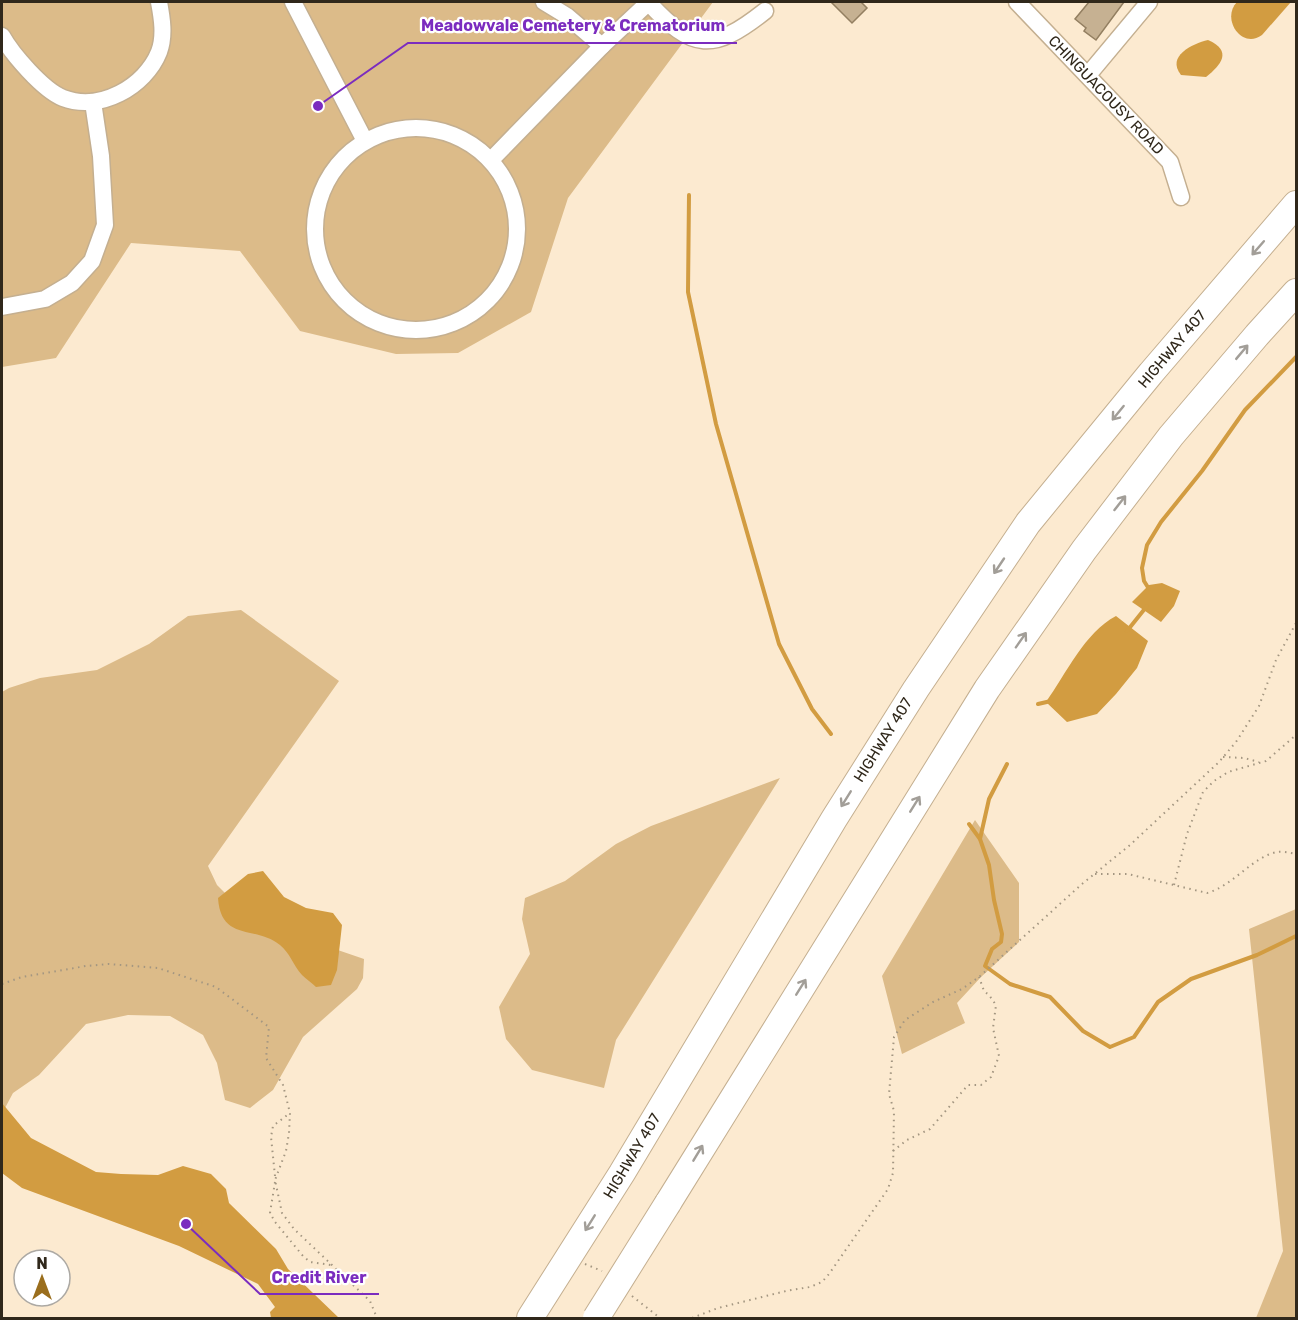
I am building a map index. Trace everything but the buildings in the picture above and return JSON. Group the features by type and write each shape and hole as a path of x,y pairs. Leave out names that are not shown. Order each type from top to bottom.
{"highway":[{"name":"HIGHWAY 407","path":"530,1318 622,1173 834,819 915,689 1028,523 1151,373 1296,204"},
{"path":"596,1318 987,689 1084,550 1172,436 1296,292"}],"street":[{"path":"2,36 11,52 35,76 62,97 93,102 111,97 126,89 148,72 160,51 163,24 159,2"},
{"path":"293,2 365,141"},
{"path":"544,2 567,16 602,46"},
{"path":"491,160 602,46 649,2 677,29 704,42 717,40 741,30 765,11"},
{"name":"CHINGUACOUSY ROAD","path":"1017,2 1170,162 1181,197"},
{"path":"1088,75 1149,2"},
{"path":"2,307 45,299 72,283 92,261 105,225 101,156 93,102"},
{"path":"397,129 431,129 464,139 491,160 510,190 518,225 514,260 497,292 470,316 448,325 437,329 401,330 367,319 339,296 321,266 314,230 320,195 338,164 365,141 397,129"}],"path":[{"path":"692,1318 718,1308 810,1287 822,1282 888,1189 892,1173 893,1151 894,1111 890,1094 894,1037 905,1020 933,1002 962,989 979,977 1223,757 1236,742 1258,706 1276,660 1296,622"},
{"path":"1173,886 1187,834 1203,792 1228,772 1271,758 1296,735"},
{"path":"1223,757 1262,762"},
{"path":"1095,874 1128,874 1207,893 1220,890 1262,859 1278,852 1296,854"},
{"path":"2,984 22,976 109,964 158,968 216,987 269,1027 266,1058 283,1085 290,1113 290,1133 275,1180 270,1213 275,1222 310,1262 332,1265"},
{"path":"893,1151 907,1140 930,1129 968,1085 981,1085 990,1077 999,1056 993,1028 996,1005 984,991 979,977"},
{"path":"290,1113 273,1126 271,1137 275,1180 282,1213 294,1229 370,1301 376,1318"}],"shaded area":[{"path":"2,2 713,2 568,198 531,312 458,353 396,354 300,331 240,251 131,243 56,358 2,367"},
{"path":"1237,2 1291,2 1262,35 1254,39 1241,35 1232,23 1231,16"},
{"path":"1208,40 1220,49 1222,58 1220,63 1206,77 1181,75 1177,68 1179,57 1188,48"},
{"path":"1162,583 1180,591 1174,606 1161,622 1132,602 1149,585"},
{"path":"241,610 339,681 208,866 217,885 235,903 329,947 364,959 363,978 357,989 303,1037 273,1090 250,1108 225,1100 217,1063 203,1035 170,1016 128,1015 86,1024 39,1075 13,1093 5,1108 2,1103 2,692 40,678 97,670 149,644 188,616"},
{"path":"1116,616 1148,641 1137,668 1097,714 1067,722 1046,702 1077,654 1095,632"},
{"path":"780,778 616,1040 604,1088 532,1070 506,1039 499,1007 530,954 522,919 525,898 565,881 616,844 651,826"},
{"path":"975,820 1019,883 1019,942 957,1003 965,1023 902,1054 882,976"},
{"path":"263,871 284,897 306,908 333,913 342,925 337,970 331,985 316,987 302,975 280,945 260,935 232,927 225,921 220,912 218,898 248,874"},
{"path":"1296,909 1296,1318 1256,1318 1283,1251 1249,929"},
{"path":"2,1103 31,1138 96,1172 158,1175 183,1166 211,1174 226,1189 229,1203 276,1249 288,1269 339,1318 271,1318 270,1312 275,1307 258,1284 179,1246 22,1188 2,1173"}],"waterway":[{"path":"689,195 688,292 716,424 779,644 812,709 831,734"},
{"path":"1149,589 1144,581 1142,568 1147,545 1161,522 1202,471 1245,410 1296,357"},
{"path":"1127,631 1147,606"},
{"path":"1038,704 1051,701"},
{"path":"980,839 989,799 1007,764"},
{"path":"969,824 980,839 989,865 1002,934 1001,942 992,949 985,966 1010,984 1050,997 1083,1031 1110,1047 1134,1037 1158,1002 1191,979 1257,955 1296,936"}],"place":[{"name":"Meadowvale Cemetery & Crematorium","path":"318,106"},
{"name":"Credit River","path":"186,1224"}]}
